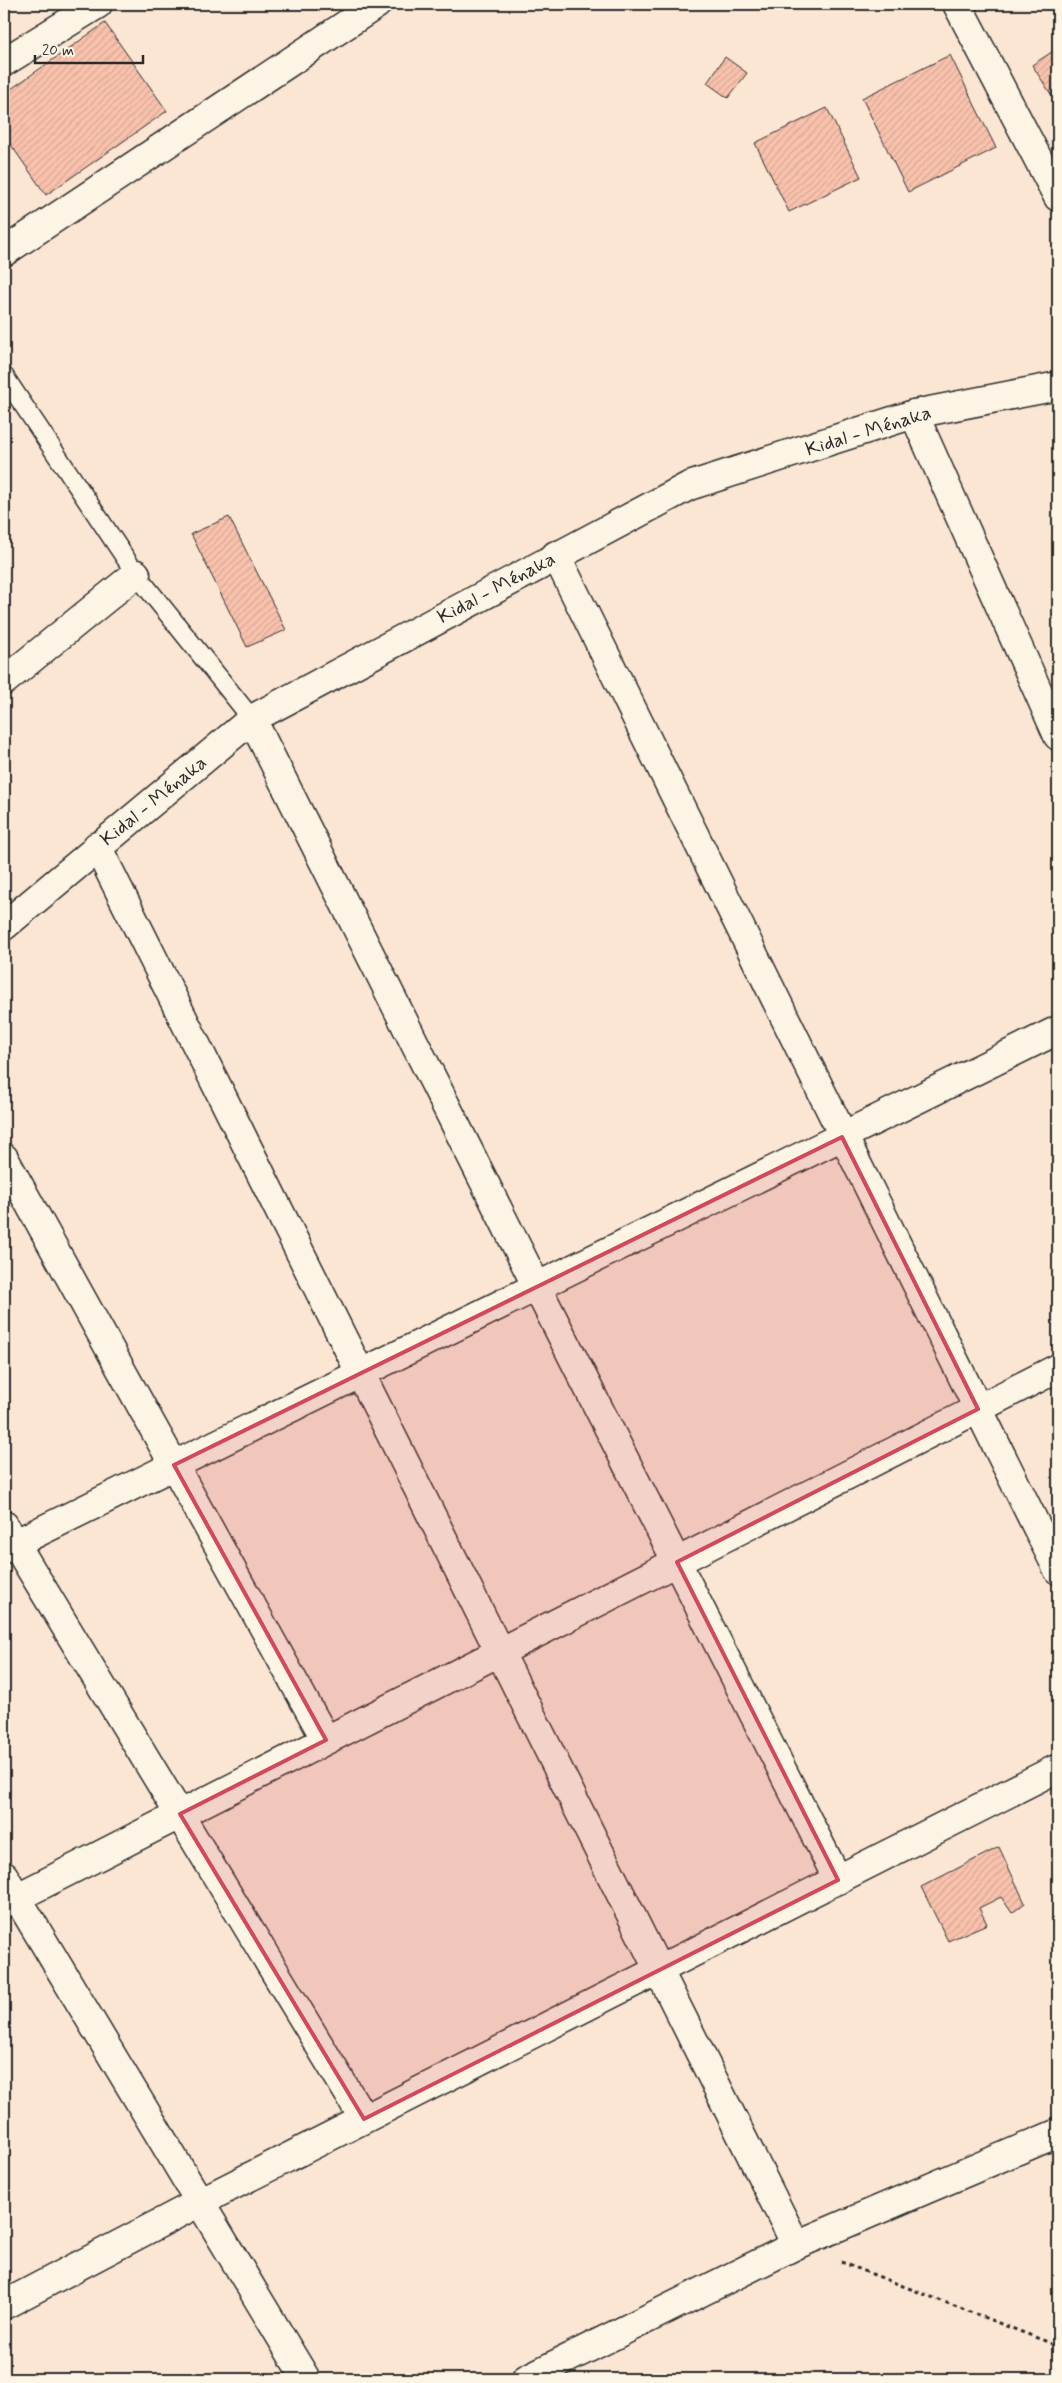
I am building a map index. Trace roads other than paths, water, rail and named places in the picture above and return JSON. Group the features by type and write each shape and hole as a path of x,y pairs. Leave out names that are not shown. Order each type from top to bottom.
{"street":[{"path":"4,62 98,4"},
{"path":"4,252 346,12 377,4"},
{"path":"957,4 1058,197"},
{"name":"Kidal - Ménaka","path":"4,926 97,846 252,719 688,486 914,414 1058,386"},
{"path":"914,414 1058,736"},
{"path":"556,555 842,1137 1058,1570"},
{"path":"4,681 136,574"},
{"path":"252,719 536,1286 838,1880"},
{"path":"97,846 796,2245"},
{"path":"364,2120 180,1814 8,1539 174,1465 1058,1030"},
{"path":"4,1158 326,1740"},
{"path":"306,2379 200,2202 8,1893 180,1814 1058,1368"},
{"path":"4,2305 200,2202 1058,1768"},
{"path":"526,2379 796,2245 1058,2133"}],"lane":[{"path":"4,376 136,574 252,719"}]}
